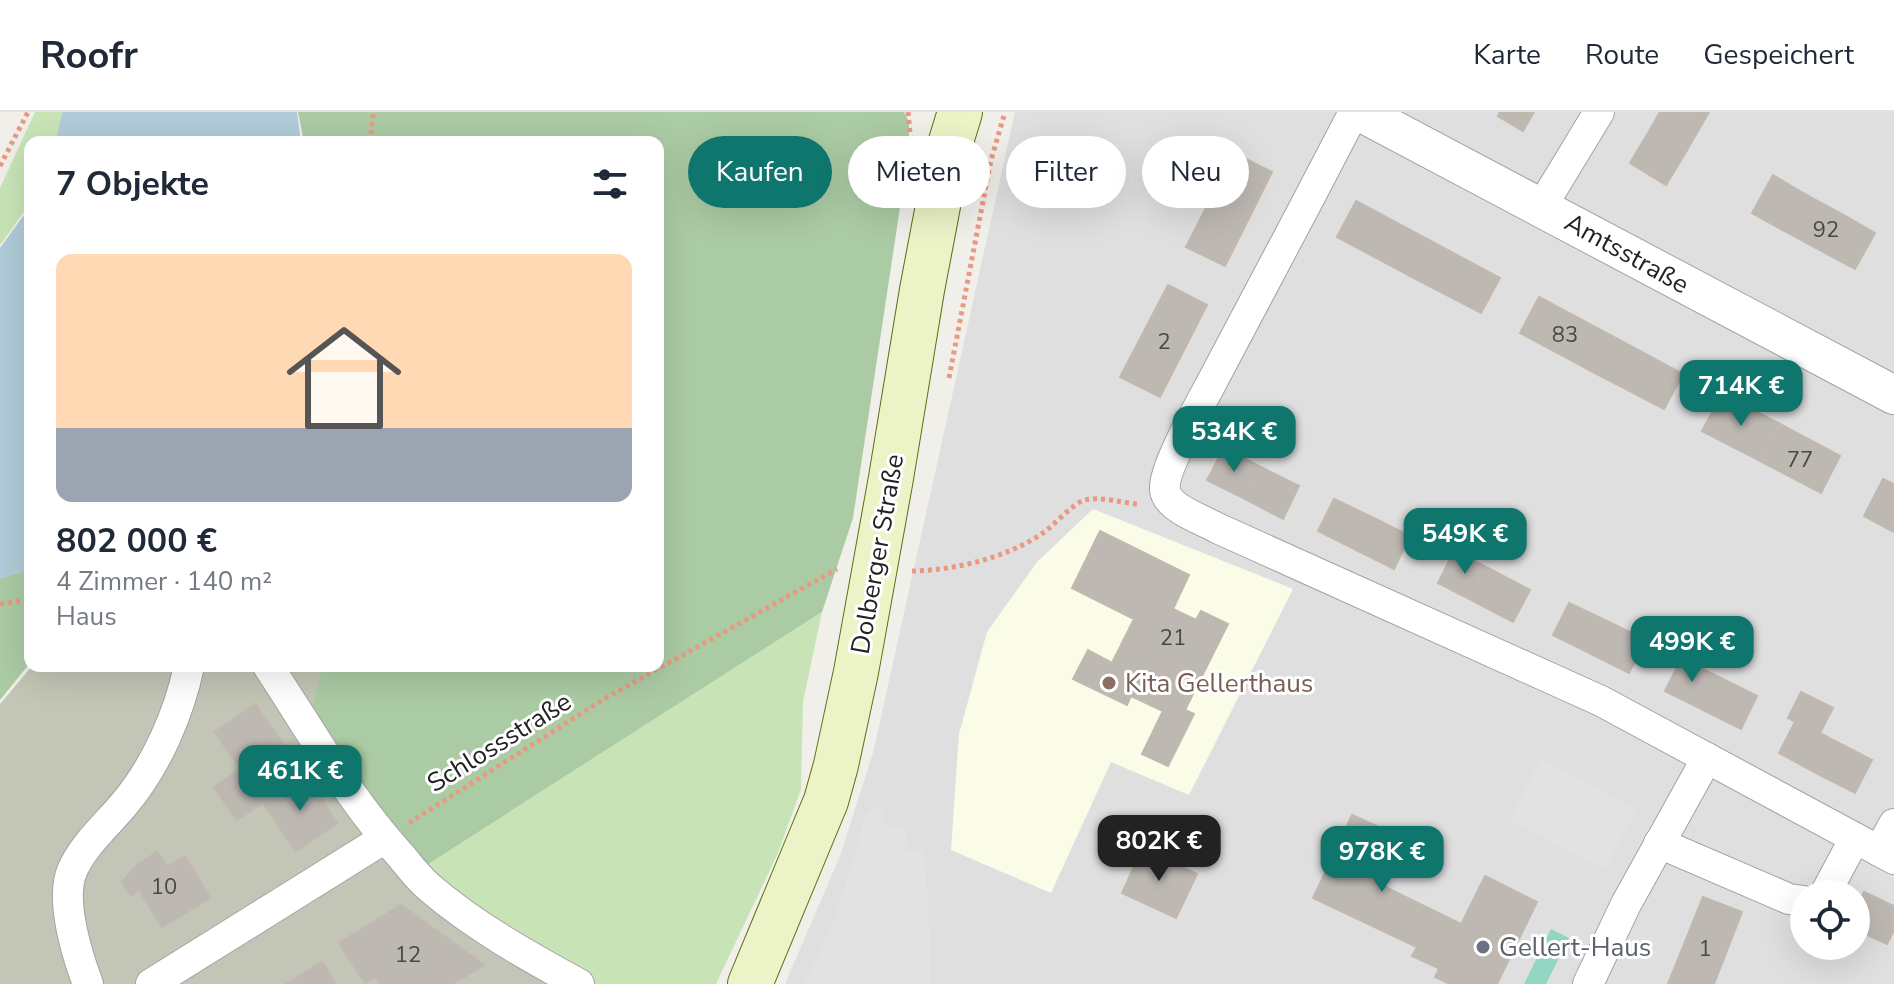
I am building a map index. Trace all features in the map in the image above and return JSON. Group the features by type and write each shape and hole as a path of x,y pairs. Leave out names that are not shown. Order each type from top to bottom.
{"main road":[{"name":"Dolberger Straße","path":"750,984 826,801 836,765 856,672 949,148 960,112"}],"street":[{"name":"Amtsstraße","path":"1357,112 1542,206 1894,395"},
{"path":"1357,112 1192,420 1167,474 1164,486 1166,497 1217,528 1601,701 1876,849"},
{"path":"1542,206 1599,112"},
{"path":"88,984 78,958 69,904 72,872 99,831 126,802 158,753 188,672"},
{"path":"272,672 342,783 428,887 478,924 571,983"},
{"path":"1588,984 1626,904 1707,758"},
{"path":"1841,880 1876,849 1894,824"},
{"path":"151,984 385,838"},
{"path":"1659,843 1790,899"}],"path":[{"path":"0,166 28,112"},
{"path":"372,136 374,112"},
{"path":"901,571 949,568 1018,549 1082,501 1102,499 1143,505 1166,497"},
{"name":"Schlossstraße","path":"664,665 836,569 846,570"},
{"path":"0,604 24,600"},
{"name":"Schlossstraße","path":"385,838 604,699 652,672"}],"shaded area":[{"path":"1015,112 1894,112 1894,984 785,984 840,856 873,753 1006,153 1006,208 1126,208 1126,136 1010,136"},
{"name":"Kita Gellerthaus","path":"1093,509 1293,589 1189,795 1111,762 1051,893 951,850 959,734 987,632 1037,562"},
{"path":"27,672 426,672 601,984 0,984 0,704"},
{"path":"1541,759 1637,809 1605,870 1509,820"},
{"path":"879,804 885,824 906,828 905,851 924,851 930,984 804,984 836,917 866,814"}],"green space":[{"path":"35,112 62,112 58,136 24,136 24,211 0,245 0,188"},
{"path":"298,112 904,112 909,122 909,136 848,136 848,208 900,208 853,518 822,612 420,869 311,713 321,672 664,672 664,136 303,136"},
{"path":"24,571 24,670 0,700 0,578"},
{"path":"822,612 803,702 801,789 778,853 716,984 592,984 420,869"},
{"path":"1551,929 1569,938 1546,984 1524,984"}],"water":[{"path":"62,112 297,112 300,136 57,136"},
{"path":"24,215 24,571 0,578 0,248"}],"building":[{"path":"1500,112 1534,112 1523,131 1498,116"},
{"path":"1660,112 1682,112 1702,124 1687,150 1651,128"},
{"path":"1682,112 1709,112 1702,124"},
{"path":"1651,128 1687,150 1666,185 1630,163"},
{"path":"1249,160 1272,172 1225,266 1186,247 1206,208 1249,208"},
{"path":"1773,175 1798,190 1777,227 1752,213"},
{"path":"1798,190 1823,204 1803,241 1777,227"},
{"path":"1356,201 1427,239 1408,275 1337,237"},
{"path":"1823,204 1849,218 1829,255 1803,241"},
{"path":"1849,218 1875,233 1855,269 1829,255"},
{"path":"1427,239 1500,278 1481,313 1408,275"},
{"path":"1168,285 1207,305 1160,397 1120,377"},
{"path":"1539,297 1610,335 1591,371 1520,333"},
{"path":"1610,335 1683,374 1664,409 1591,371"},
{"path":"1722,394 1780,424 1760,461 1702,431"},
{"path":"1780,424 1840,456 1821,493 1760,461"},
{"path":"1224,448 1261,467 1245,499 1207,480"},
{"path":"1261,467 1299,486 1283,519 1245,499"},
{"path":"1883,479 1894,484 1894,532 1864,516"},
{"path":"1334,499 1372,517 1356,550 1318,531"},
{"path":"1372,517 1410,536 1394,569 1356,550"},
{"path":"1100,531 1189,575 1173,609 1196,620 1201,611 1228,624 1185,710 1194,714 1168,766 1142,754 1163,711 1131,696 1127,705 1073,679 1088,650 1112,663 1134,619 1072,588"},
{"path":"1454,551 1492,570 1475,602 1438,583"},
{"path":"1492,570 1530,590 1513,622 1475,602"},
{"path":"1569,603 1607,621 1591,654 1553,635"},
{"path":"1607,621 1646,640 1629,673 1591,654"},
{"path":"1681,659 1719,677 1703,710 1665,691"},
{"path":"1719,677 1757,696 1741,729 1703,710"},
{"path":"1801,692 1833,708 1820,733 1833,740 1816,773 1779,753 1795,722 1788,718"},
{"path":"255,704 304,774 237,820 214,787 240,769 215,732"},
{"path":"1833,740 1872,760 1855,793 1816,773"},
{"path":"304,774 337,823 296,851 263,803"},
{"path":"1352,815 1396,835 1375,882 1461,924 1440,969 1412,956 1417,947 1313,898"},
{"path":"1142,849 1197,874 1176,918 1122,893"},
{"path":"157,852 167,867 185,856 210,898 162,927 139,890 131,896 122,882 137,865"},
{"name":"Gellert-Haus","path":"1485,876 1537,902 1497,984 1450,984 1435,977"},
{"path":"1870,895 1894,906 1894,930 1887,944 1870,936"},
{"path":"1703,897 1742,912 1714,984 1668,984"},
{"path":"401,905 484,965 453,984 380,984 375,977 365,983 339,943"},
{"path":"322,962 336,984 286,984"}],"place":[{"name":"Kita Gellerthaus","path":"1109,683"},
{"name":"Gellert-Haus","path":"1483,947"}]}
